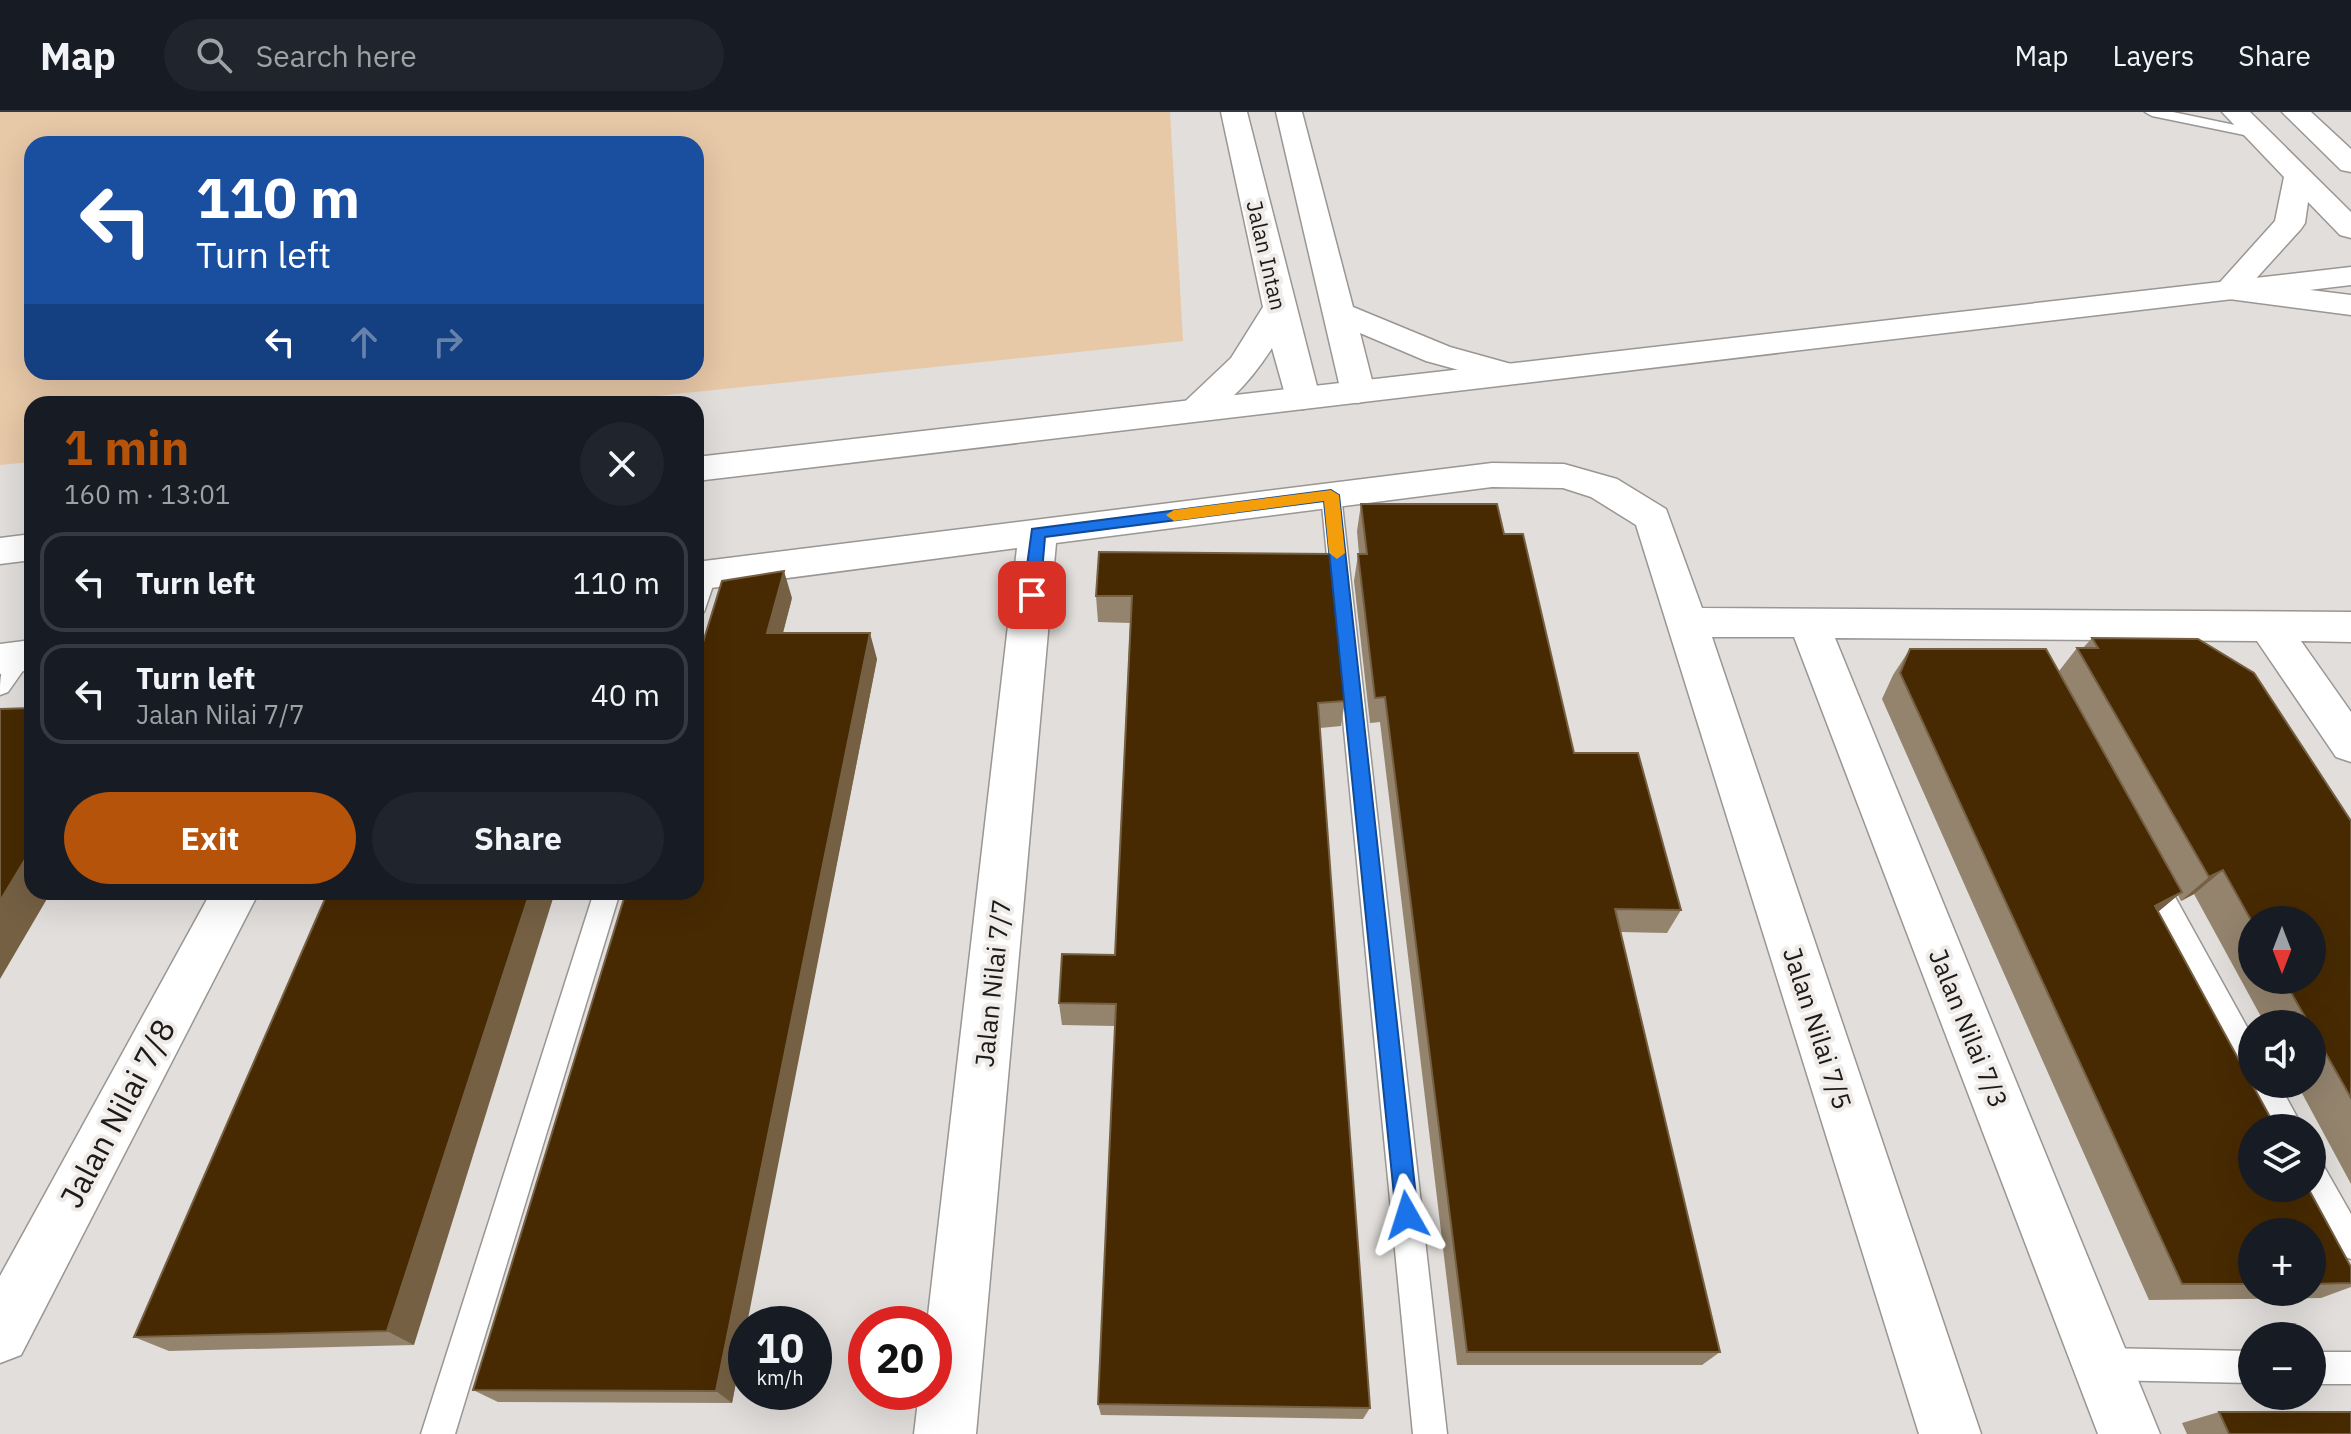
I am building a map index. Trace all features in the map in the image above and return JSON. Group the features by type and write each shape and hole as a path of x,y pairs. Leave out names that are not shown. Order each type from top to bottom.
{"street":[{"name":"Jalan Intan","path":"1234,112 1303,398"},
{"path":"1289,112 1358,392"},
{"path":"2235,112 2351,229"},
{"path":"2295,112 2351,164"},
{"path":"2229,290 2290,223 2298,177"},
{"path":"704,468 2351,276"},
{"path":"2229,290 2351,305"},
{"path":"1192,411 1236,377 1279,307"},
{"path":"1338,312 1438,354 1510,374"},
{"name":"Jalan Nilai 7/5","path":"704,584 1038,533 1492,475 1564,476 1604,488 1653,518 1950,1434"},
{"name":"Jalan Nilai 7/7","path":"945,1434 1038,533"},
{"path":"0,551 24,548"},
{"path":"1686,622 1809,623 2021,638 2268,626 2351,627"},
{"name":"Jalan Nilai 7/3","path":"1809,623 2129,1434"},
{"path":"2268,626 2351,745"},
{"name":"Jalan Nilai 7/8","path":"0,1334 231,900"}],"lane":[{"path":"2152,112 2254,133"},
{"path":"1331,495 1430,1434"},
{"path":"2140,857 2238,1037"},
{"path":"438,1434 605,900"},
{"path":"2326,1198 2351,1244"},
{"path":"2101,1364 2238,1367"},
{"path":"2326,1368 2351,1368"}],"shaded area":[{"path":"0,112 1170,112 1183,341 657,396 24,396 24,463 0,465"}],"building":[{"path":"1361,504 1497,504 1504,534 1523,534 1574,753 1638,753 1681,910 1615,909 1720,1352 1467,1352 1385,697 1375,698 1358,554 1367,554"},
{"path":"1099,552 1330,554 1345,701 1318,703 1370,1408 1098,1404 1116,1004 1059,1003 1062,954 1115,955 1132,596 1096,596"},
{"path":"784,571 767,633 870,633 733,1306 728,1306 728,1332 716,1391 473,1390 624,900 704,900 704,639 722,581"},
{"path":"2092,638 2198,639 2254,673 2351,821 2351,1098 2326,1054 2326,1010 2301,1010 2292,994 2326,994 2326,906 2243,906 2223,870 2209,877 2077,648 2098,648"},
{"path":"1910,649 2046,649 2182,892 2155,906 2238,1058 2238,1098 2260,1098 2268,1114 2238,1114 2238,1202 2316,1202 2324,1218 2238,1218 2238,1284 2182,1284 1900,673"},
{"path":"24,708 24,861 0,901 0,709"},
{"path":"325,900 527,900 387,1331 134,1337"},
{"path":"2326,1221 2351,1267 2351,1283 2326,1284"},
{"path":"2219,1412 2351,1412 2351,1434 2229,1434"}],"slow traffic":[{"path":"1174,515 1331,495 1337,553"}],"route":[{"path":"1032,595 1038,533 1331,495 1407,1215"}]}
